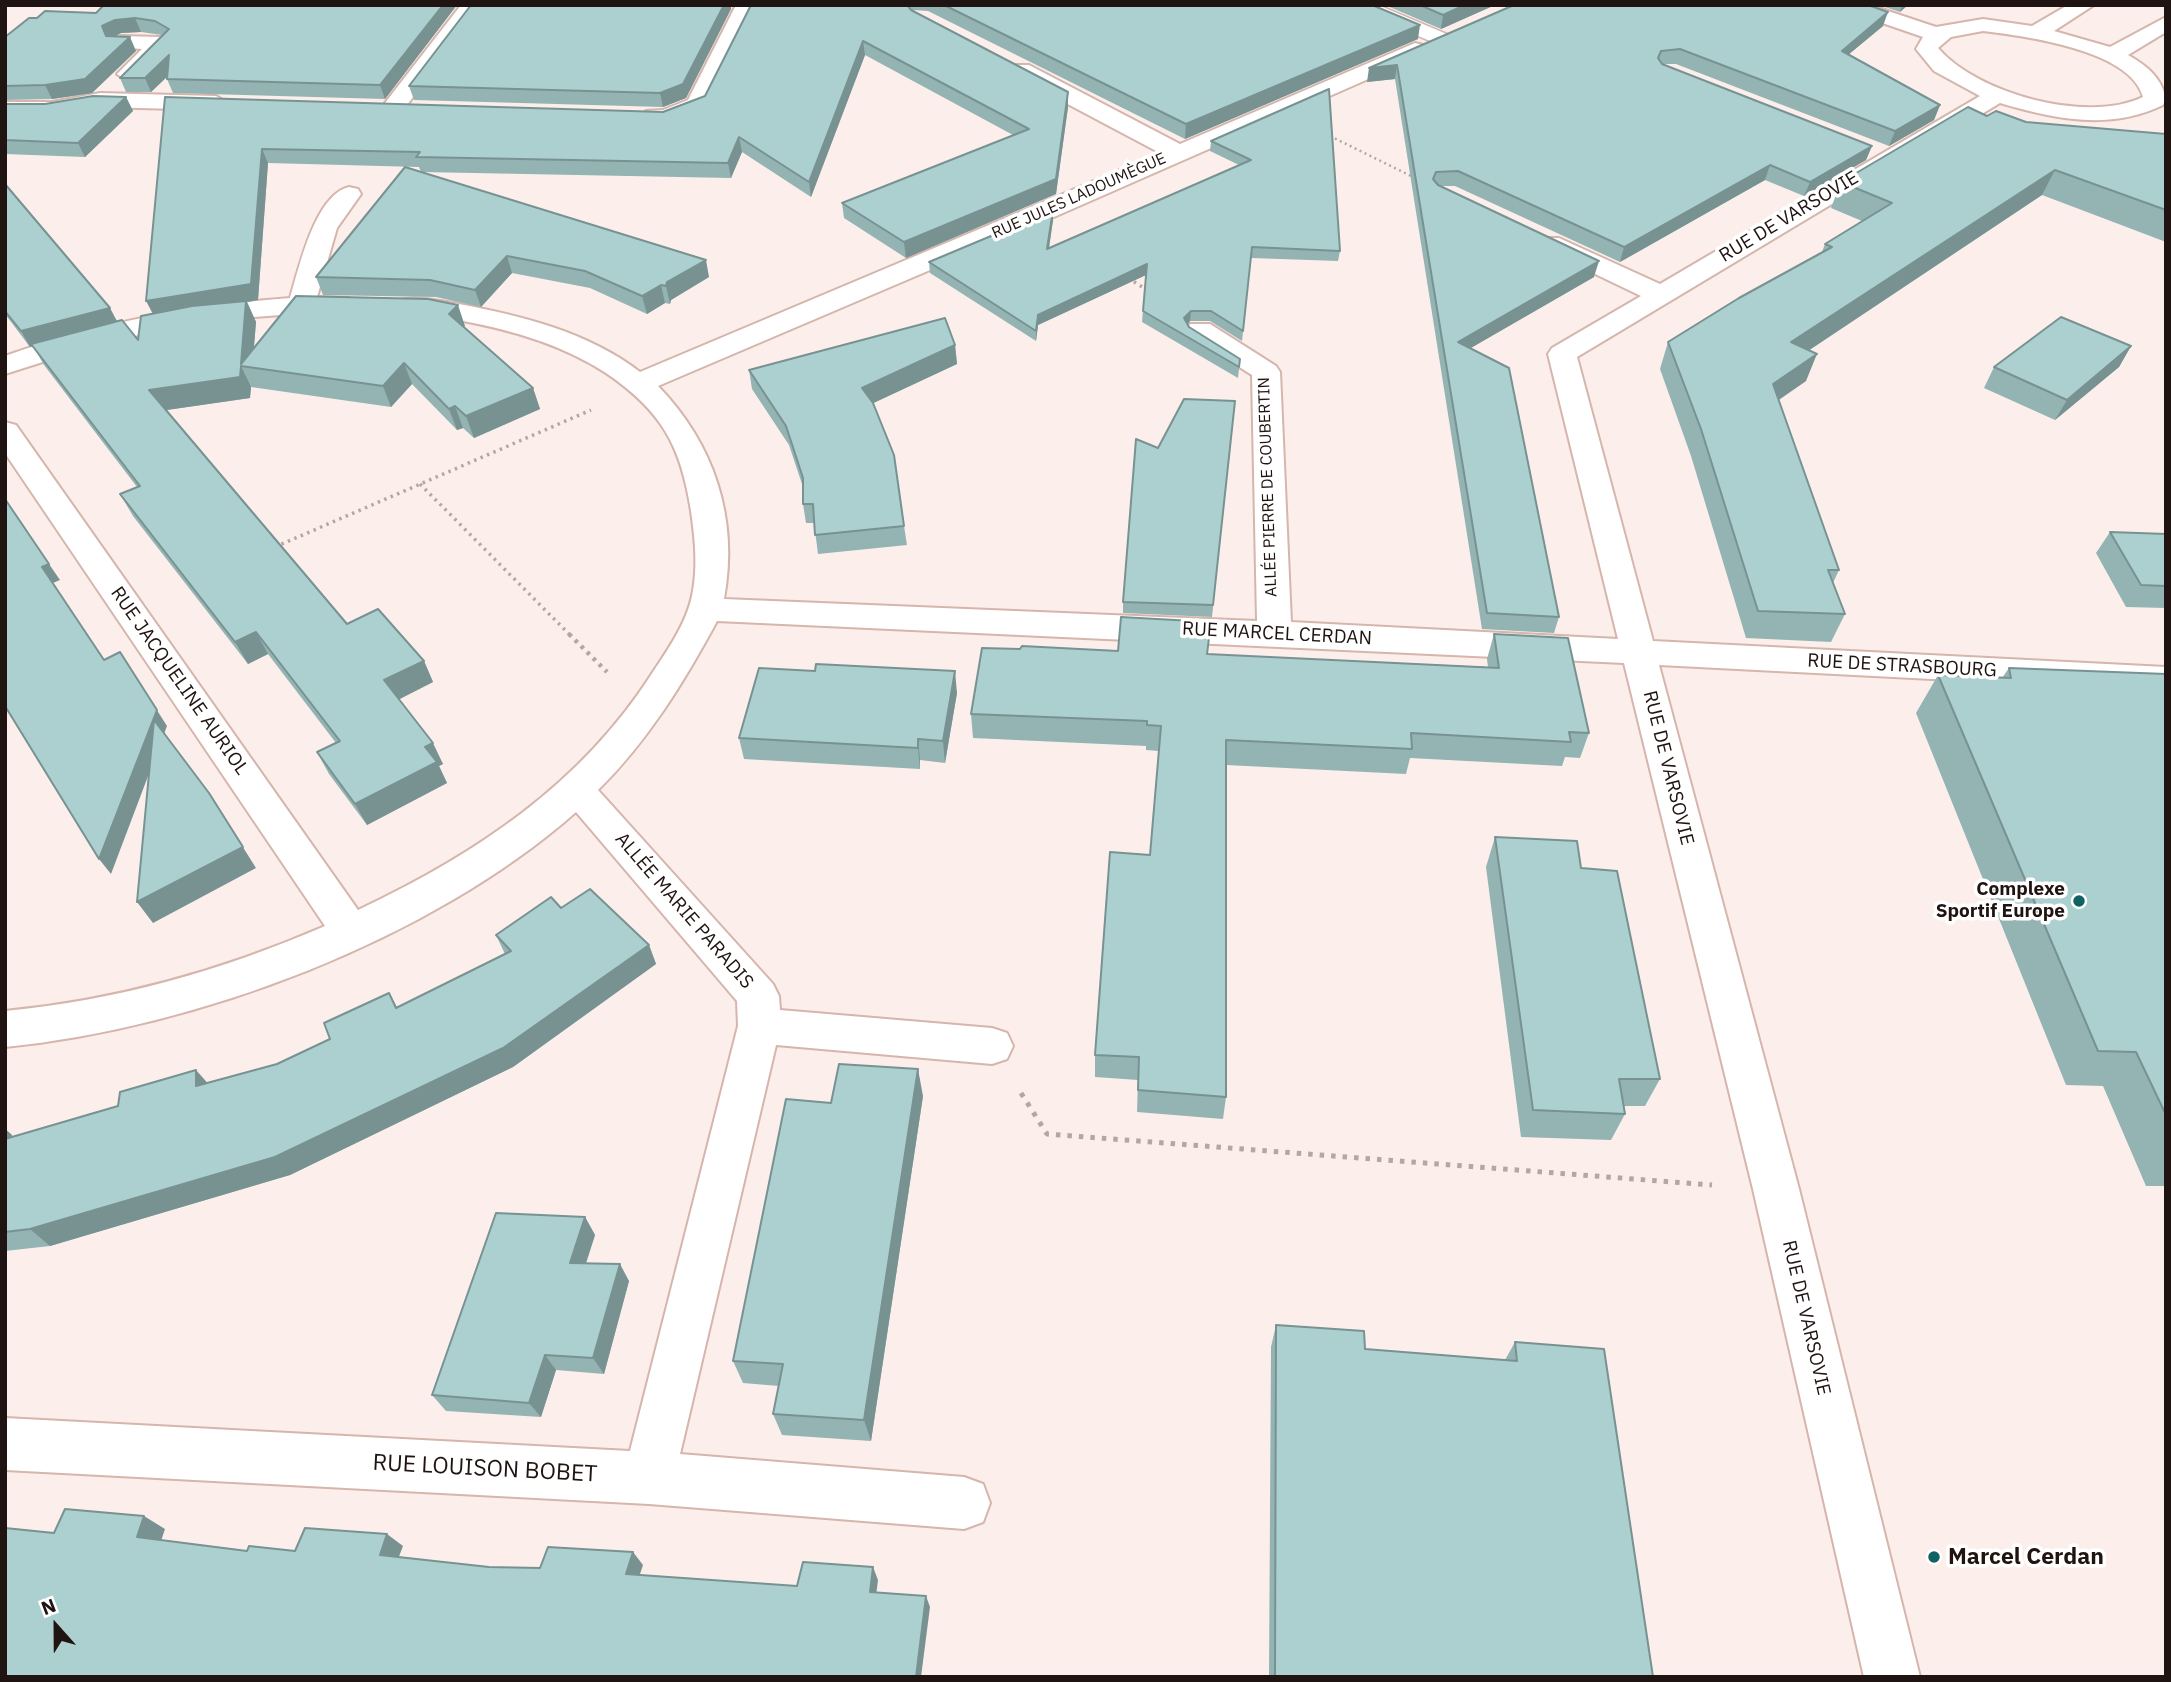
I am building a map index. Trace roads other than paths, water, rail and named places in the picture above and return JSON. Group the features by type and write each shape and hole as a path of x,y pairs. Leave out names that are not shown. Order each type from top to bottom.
{"street":[{"path":"365,107 411,108 472,5"},
{"path":"626,115 667,117 697,104 747,5"},
{"path":"1849,5 1938,35"},
{"path":"2036,32 2084,5"},
{"path":"2111,56 2166,23"},
{"path":"1983,25 2036,32 2111,56 2149,77 2156,89 2157,108 2126,114 2072,114 1999,94 1946,72 1932,60 1927,49 1931,40 1938,35 1960,27 1983,25"},
{"name":"RUE JULES LADOUMÈGUE","path":"637,384 1453,34"},
{"path":"100,100 161,43 121,42"},
{"path":"1006,62 1179,153"},
{"name":"RUE DE VARSOVIE","path":"1892,1677 1776,1189 1562,354 1877,153 1999,94"},
{"path":"5,109 52,109 100,100 240,104"},
{"path":"301,304 324,227 349,194"},
{"path":"1533,235 1659,294"},
{"path":"5,366 40,353 136,327 203,314 301,304 370,303 444,309 507,322 569,342 615,365 676,421 698,464 712,562 705,609 678,663 647,713 569,794 514,842 455,881 352,933 252,974 132,1010 5,1029"},
{"name":"ALLÉE PIERRE DE COUBERTIN","path":"1200,330 1266,372 1274,633"},
{"name":"RUE JACQUELINE AURIOL","path":"5,431 352,933"},
{"name":"RUE MARCEL CERDAN","path":"705,609 1274,633 1639,654"},
{"name":"RUE DE STRASBOURG","path":"1639,654 2166,679"},
{"name":"ALLÉE MARIE PARADIS","path":"569,794 589,802 758,996 760,1027"},
{"path":"649,1478 760,1027 992,1046"},
{"name":"RUE LOUISON BOBET","path":"5,1444 649,1478 964,1503"}],"lane":[{"path":"1360,5 1453,34"}],"place":[{"name":"Complexe Sportif Europe","path":"2079,901"},
{"name":"Marcel Cerdan","path":"1934,1557"}]}
